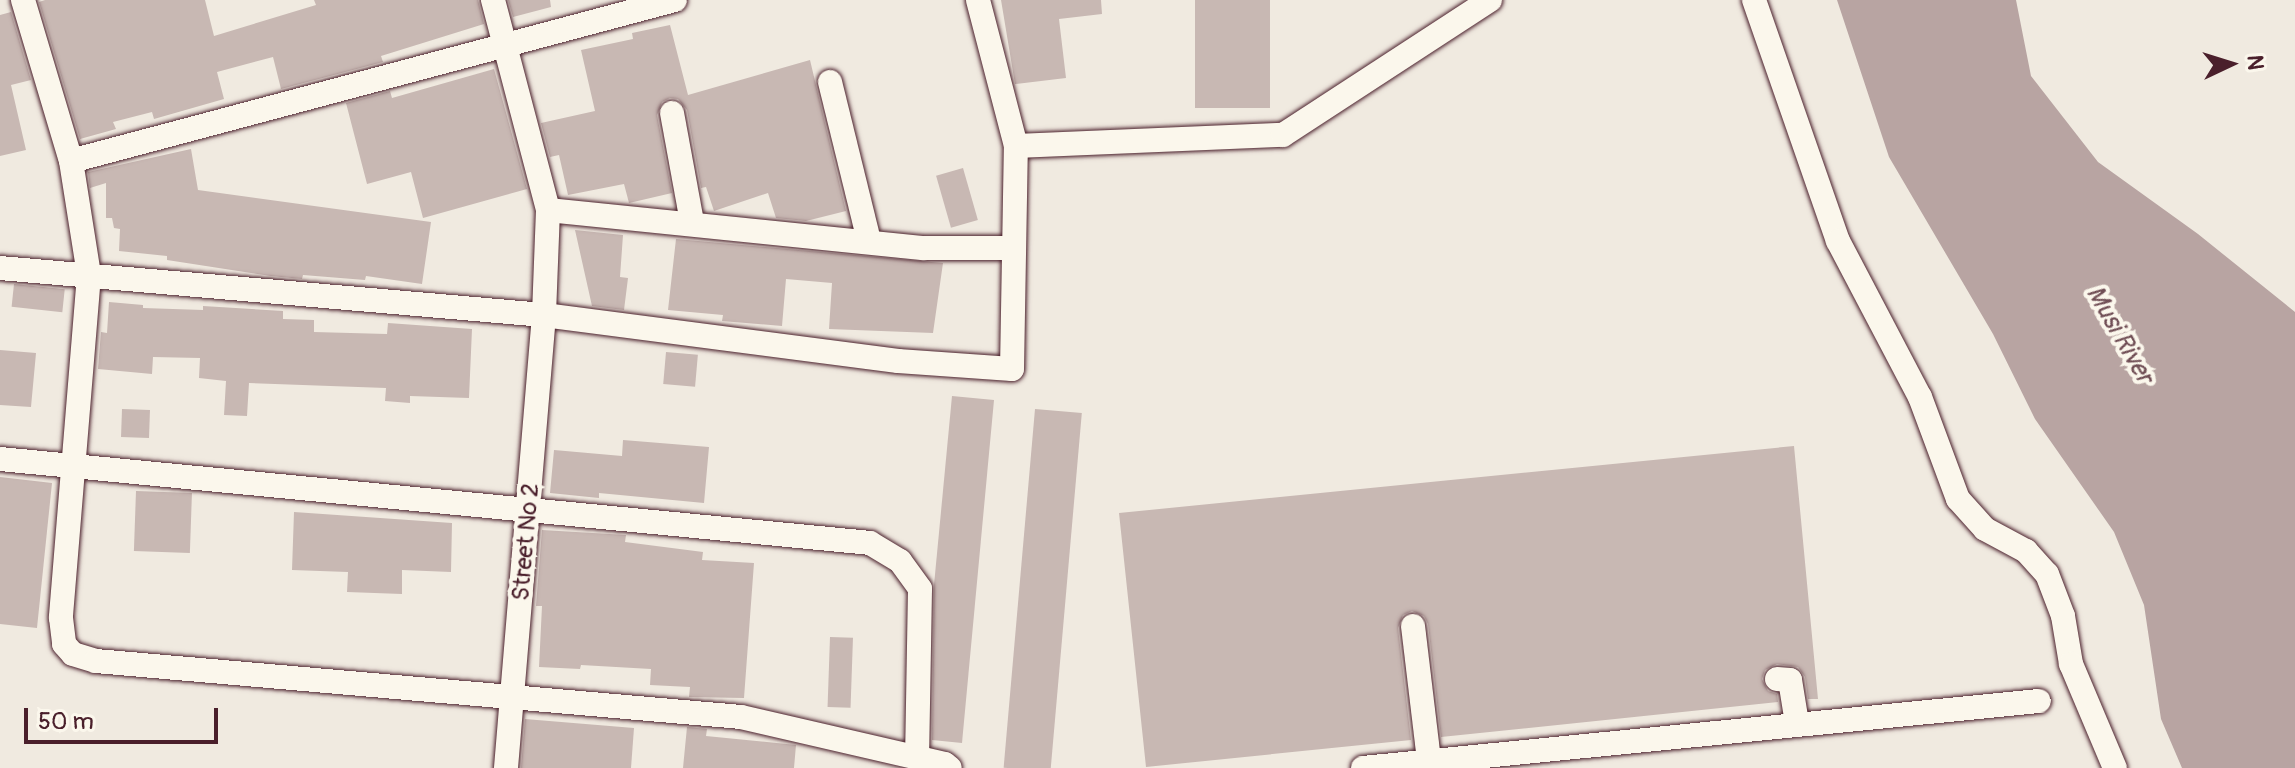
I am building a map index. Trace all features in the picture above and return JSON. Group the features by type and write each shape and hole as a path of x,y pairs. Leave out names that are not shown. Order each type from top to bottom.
{"street":[{"path":"23,0 71,161 89,275 61,618 64,644 73,654 96,661 741,717 917,757 950,768"},
{"name":"Street No 2","path":"493,0 548,210 544,315 506,768"},
{"path":"71,161 504,43 675,0"},
{"path":"0,268 544,315 898,361 1012,369 1016,146 978,0"},
{"path":"1016,146 1283,135 1490,0"},
{"path":"1754,0 1838,241 1920,397 1958,499 1985,529 2026,551 2047,574 2063,616 2071,664 2115,768"},
{"path":"830,82 869,241"},
{"path":"672,113 692,222"},
{"path":"548,210 692,222 924,248 1014,248"},
{"path":"0,459 870,543 900,561 920,589 917,757"},
{"path":"1413,626 1429,761"},
{"path":"1777,679 1790,680 1797,723"},
{"path":"1363,768 1429,761 1535,739 1588,756 1797,723 2039,701"}],"water":[{"name":"Musi River","path":"1837,0 2016,0 2031,76 2098,162 2198,234 2295,312 2295,768 2182,768 2161,719 2144,605 2114,532 2035,419 1993,334 1889,157"}],"building":[{"path":"205,0 214,36 316,5 314,0 478,0 484,24 381,56 383,62 281,89 273,57 217,72 224,99 154,119 152,112 113,122 116,129 80,139 39,2"},
{"path":"508,0 550,0 551,7 513,17"},
{"path":"1001,0 1101,0 1102,14 1059,19 1066,78 1015,84"},
{"path":"1195,0 1270,0 1270,108 1195,108"},
{"path":"11,12 31,80 11,85 26,150 0,156 0,15"},
{"path":"670,25 688,95 810,60 846,211 806,221 776,218 768,193 714,211 706,187 701,188 687,110 678,99 670,98 662,102 657,115 672,193 629,203 624,184 568,195 559,155 550,157 541,123 595,111 581,50 633,39 632,33"},
{"path":"494,69 527,189 423,218 411,172 367,184 346,103 390,91 392,98"},
{"path":"191,149 198,190 431,222 422,284 366,276 365,280 271,276 167,260 167,256 119,251 120,229 114,228 112,218 106,218 106,183 90,188 88,172"},
{"path":"963,168 978,220 951,228 936,176"},
{"path":"575,230 623,235 620,277 628,278 624,310 592,306"},
{"path":"676,239 943,263 933,333 829,329 832,283 786,279 782,326 722,321 723,315 668,310"},
{"path":"14,284 65,289 62,312 12,307"},
{"path":"109,302 143,305 143,308 203,310 203,306 283,311 283,319 314,320 314,332 387,334 388,323 472,329 469,398 410,396 410,403 385,401 386,388 249,383 247,416 224,415 226,381 199,378 200,358 153,357 152,374 98,369 101,332 107,333"},
{"path":"0,350 36,353 31,407 0,405"},
{"path":"666,352 698,355 695,387 663,384"},
{"path":"952,396 994,400 962,743 932,740 934,585"},
{"path":"122,409 150,410 149,438 121,437"},
{"path":"1035,409 1082,413 1051,768 1004,768"},
{"path":"623,440 709,447 704,503 599,493 599,498 550,493 554,450 622,456"},
{"path":"1794,446 1818,699 1808,699 1805,677 1798,667 1777,664 1765,670 1762,679 1768,691 1777,694 1778,702 1441,737 1428,624 1424,616 1412,611 1403,615 1398,628 1411,740 1146,767 1119,513"},
{"path":"0,477 52,483 37,628 0,624"},
{"path":"136,491 192,493 190,553 134,551"},
{"path":"294,512 452,523 451,572 402,570 402,594 347,592 348,572 292,570"},
{"path":"542,530 626,535 625,542 703,552 702,560 754,563 744,698 689,697 690,687 650,685 651,669 581,665 580,669 539,667 542,606 536,606"},
{"path":"830,637 853,638 851,708 828,707"},
{"path":"525,719 634,728 631,768 521,768"},
{"path":"687,727 707,729 706,736 796,745 794,768 683,768"}]}
